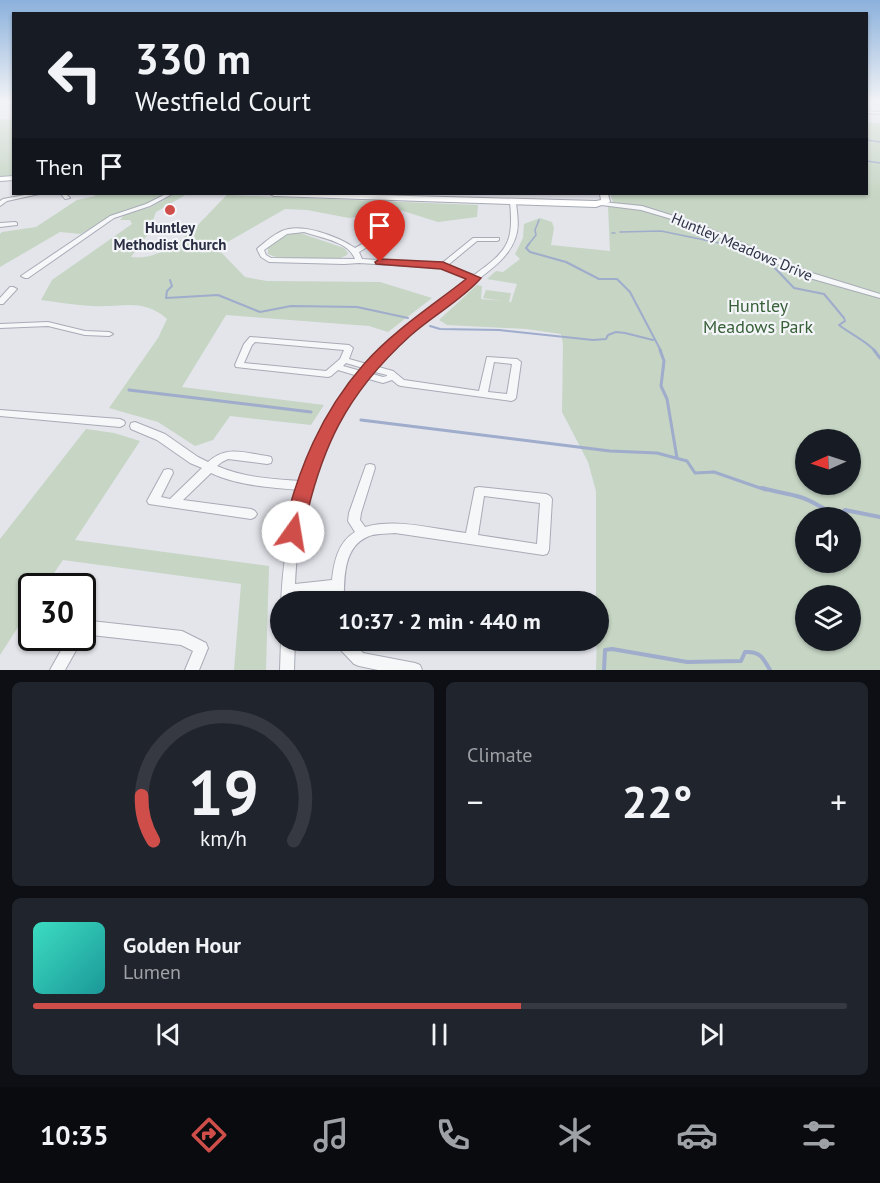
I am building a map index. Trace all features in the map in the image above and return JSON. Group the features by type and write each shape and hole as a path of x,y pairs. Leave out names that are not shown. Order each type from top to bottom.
{"street":[{"path":"0,204 5,200 31,195"},
{"path":"25,276 112,217 148,205 167,195"},
{"path":"345,195 468,197 513,202 603,204 606,202 604,195"},
{"path":"288,591 293,532 303,486 332,421 370,366 407,332 504,253 513,239 513,202"},
{"name":"Huntley Meadows Drive","path":"603,204 637,207 685,221 809,275 880,296"},
{"path":"0,225 15,224"},
{"path":"355,251 397,227"},
{"path":"359,261 355,251 345,243 297,230 285,232 260,249 263,256 269,260 359,261 443,266 475,278"},
{"path":"443,266 475,239 497,239"},
{"path":"0,302 13,289"},
{"path":"0,326 48,324 85,333 109,334"},
{"path":"341,363 350,348 253,339 248,344 239,365 328,374 341,363 370,366 390,373 401,383 511,398 517,362 490,359 483,394"},
{"path":"341,363 363,374 383,380 393,377"},
{"path":"0,413 120,423"},
{"path":"135,426 161,437 208,467 224,474 255,482 303,486"},
{"path":"173,503 208,467 226,455 267,460"},
{"path":"362,532 354,521 370,468"},
{"path":"168,473 153,501 251,514"},
{"path":"337,591 338,566 343,550 362,532 377,528 394,528 543,550 546,499 479,490 471,539"},
{"path":"312,591 337,586"},
{"path":"96,629 182,638 201,648 192,670"},
{"path":"57,670 68,651"},
{"path":"287,670 288,651"},
{"path":"351,651 359,659 384,667 415,670"}],"green space":[{"path":"0,133 12,133 12,176 0,178"},
{"name":"Huntley Meadows Park","path":"868,133 880,133 880,670 596,670 597,651 609,651 609,591 596,591 596,491 588,462 562,412 563,344 561,334 526,329 447,325 439,320 477,285 482,286 481,299 502,301 483,298 486,290 511,293 509,302 511,302 517,284 487,279 496,271 503,272 520,259 515,254 523,238 524,224 540,218 552,222 554,228 551,245 610,251 608,206 613,202 610,195 868,195"},
{"path":"162,195 150,202 114,214 81,234 60,232 0,267 0,234 2,232 36,227 77,200 95,196"},
{"path":"172,195 185,195 156,212 148,234 131,257 146,257 172,246 196,227 227,195 478,205 477,217 438,222 400,210 349,218 307,210 285,209 217,248 245,277 267,281 380,282 432,298 388,332 369,326 226,315 182,387 324,405 311,425 230,416 213,440 195,446 158,422 109,408 158,338 167,319 158,312 140,306 92,306 41,300 52,280 132,224 130,220 120,220 124,215 151,207"},
{"path":"300,233 344,248 348,253 336,260 276,257 268,254 268,246 287,235"},
{"path":"86,429 114,433 140,441 75,540 269,566 266,670 234,670 241,584 63,560 54,573 18,573 18,627 0,655 0,539"}],"waterway":[{"path":"868,140 880,142"},
{"path":"868,161 880,163"},
{"path":"528,245 536,235 535,230 539,220"},
{"path":"620,232 661,231 727,245"},
{"path":"529,244 526,248 530,252 566,262 599,279 617,279 630,292 661,351"},
{"path":"727,245 773,266 794,288 824,294 844,318 845,321 839,325 874,350"},
{"path":"170,280 172,286 167,291 166,298 218,295 260,312 291,306 357,307 408,318"},
{"path":"430,326 440,329 499,330 593,340 606,339 608,335 616,332 653,340"},
{"path":"660,350 664,361 661,386 667,399 677,458"},
{"path":"874,350 880,358"},
{"path":"129,390 311,412"},
{"path":"361,420 610,451 657,453 687,461 695,473 714,472 766,490"},
{"path":"762,488 805,499 840,515 845,510 880,517"},
{"path":"604,670 605,650 612,649 687,662 741,661 745,652 750,652 761,656 770,670"}],"place":[{"name":"Huntley Methodist Church","path":"170,210"}],"route":[{"path":"293,532 303,486 324,437 340,407 363,374 407,332 475,278 443,266 380,262"}]}
